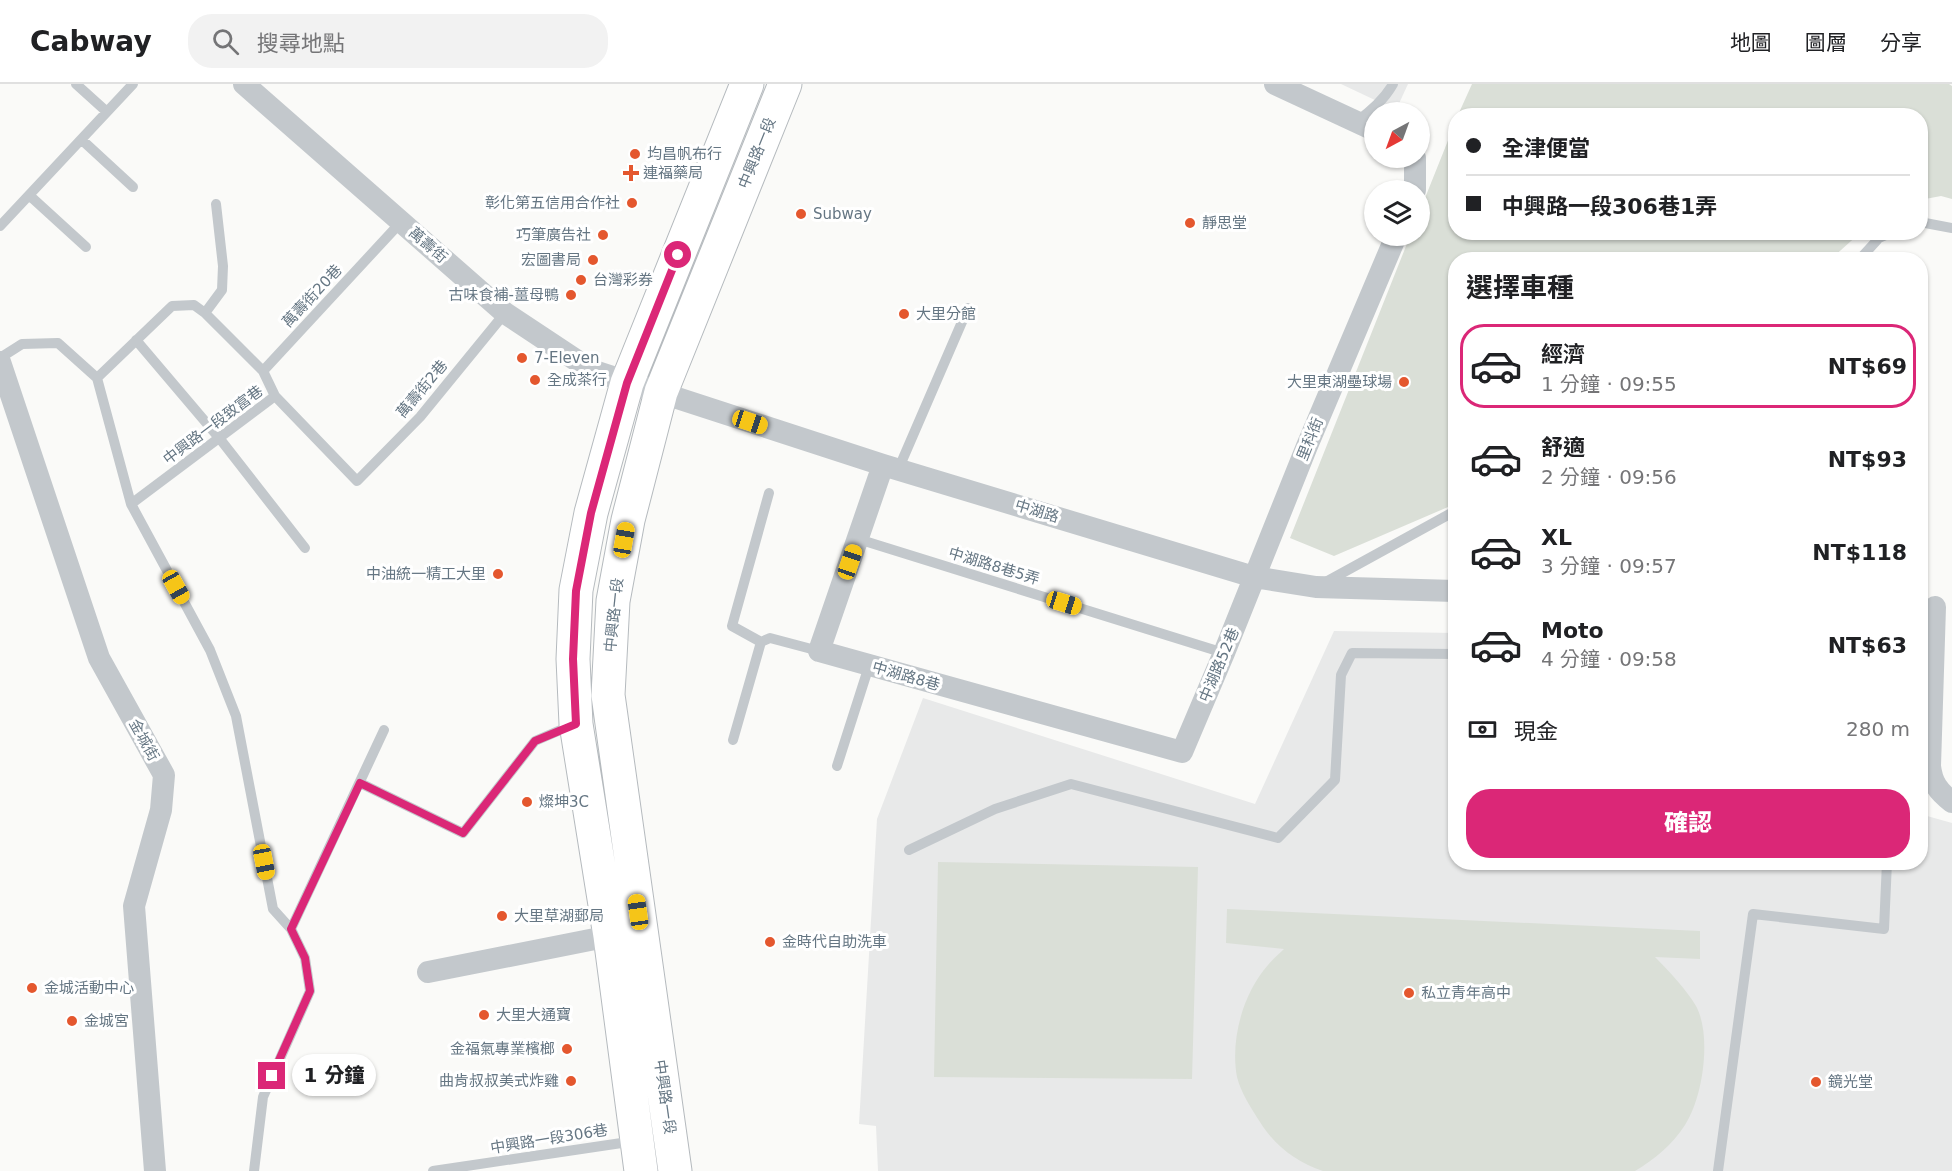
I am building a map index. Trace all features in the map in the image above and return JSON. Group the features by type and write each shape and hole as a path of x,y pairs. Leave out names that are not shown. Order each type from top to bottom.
{"main road":[{"name":"中興路一段","path":"625,935 576,724 573,659 576,591 591,513 627,383 747,84"},
{"name":"中興路一段","path":"675,1171 651,1145 625,935 608,695 613,601 628,519 661,392 785,84"}],"street":[{"name":"萬壽街","path":"244,84 505,313 591,370 627,383"},
{"path":"1275,84 1364,126"},
{"name":"里科街","path":"1254,577 1392,246"},
{"name":"金城街","path":"0,360 99,658 164,775 161,810 134,906 155,1171"},
{"name":"中湖路","path":"627,383 661,392 891,468 1254,577 1316,587 1448,591"},
{"path":"819,651 858,539 891,468"},
{"name":"中湖路52巷","path":"1182,752 1254,577"},
{"path":"1936,607 1930,766 1932,780 1938,791 1952,802"},
{"name":"中湖路8巷","path":"819,651 1182,752"},
{"path":"428,972 625,935"}],"lane":[{"path":"76,84 107,112"},
{"path":"0,226 133,84"},
{"path":"1380,102 1393,84"},
{"path":"82,140 133,187"},
{"path":"29,195 86,247"},
{"path":"205,313 222,290 223,266 216,204"},
{"name":"萬壽街20巷","path":"263,370 401,222"},
{"path":"1928,224 1952,228"},
{"path":"1866,252 1877,240"},
{"path":"97,378 172,306 194,305 263,370 275,396"},
{"path":"891,468 968,308"},
{"name":"萬壽街2巷","path":"357,481 420,417 505,313"},
{"path":"136,340 220,439 305,548"},
{"path":"0,360 21,344 58,343 97,378 131,504 210,650 236,716 273,909 291,929 305,958 310,991 263,1097 254,1171"},
{"name":"中興路一段致富巷","path":"131,504 275,396 357,481"},
{"path":"762,642 732,626 770,494"},
{"path":"1316,587 1448,515"},
{"name":"中湖路8巷5弄","path":"858,539 1224,653"},
{"path":"733,740 762,642 770,638 819,651"},
{"path":"909,850 995,809 1071,784 1278,838 1335,780 1341,675 1352,652 1448,654"},
{"path":"837,766 869,666"},
{"path":"360,783 463,833 535,741 576,724"},
{"path":"291,929 384,730"},
{"path":"1718,1171 1753,914 1884,929 1887,870"},
{"name":"中興路一段306巷","path":"433,1171 651,1145"}],"shaded area":[{"path":"1341,84 1408,84 1400,102 1379,102"},
{"path":"1472,84 1949,84 1952,86 1952,199 1941,196 1928,198 1928,108 1461,108"},
{"name":"大里東湖壘球場","path":"1448,140 1448,240 1852,240 1839,252 1448,252 1448,507 1334,556 1290,538 1406,246 1430,246 1430,186"},
{"name":"私立青年高中","path":"1334,631 1448,633 1448,870 1928,870 1928,816 1952,823 1952,1171 878,1171 876,1126 859,1124 877,819 923,698 1255,804"},
{"path":"938,862 1198,867 1192,1079 934,1077"},
{"path":"1227,909 1700,931 1700,959 1655,957 1687,993 1701,1018 1704,1049 1697,1099 1685,1125 1669,1145 1635,1171 1323,1171 1313,1168 1295,1158 1272,1138 1250,1106 1237,1077 1235,1048 1245,1003 1259,976 1284,949 1226,943"}],"place":[{"name":"均昌帆布行","path":"635,154"},
{"name":"連福藥局","path":"631,173"},
{"name":"彰化第五信用合作社","path":"632,203"},
{"name":"Subway","path":"801,214"},
{"name":"靜思堂","path":"1190,223"},
{"name":"巧筆廣告社","path":"603,235"},
{"name":"宏圖書局","path":"593,260"},
{"name":"台灣彩券","path":"581,280"},
{"name":"古味食補-薑母鴨","path":"571,295"},
{"name":"大里分館","path":"904,314"},
{"name":"7-Eleven","path":"522,358"},
{"name":"全成茶行","path":"535,380"},
{"name":"大里東湖壘球場","path":"1404,382"},
{"name":"中油統一精工大里","path":"498,574"},
{"name":"燦坤3C","path":"527,802"},
{"name":"大里草湖郵局","path":"502,916"},
{"name":"金時代自助洗車","path":"770,942"},
{"name":"金城活動中心","path":"32,988"},
{"name":"私立青年高中","path":"1409,993"},
{"name":"大里大通寶","path":"484,1015"},
{"name":"金城宮","path":"72,1021"},
{"name":"金福氣專業檳榔","path":"567,1049"},
{"name":"曲肯叔叔美式炸雞","path":"571,1081"},
{"name":"鏡光堂","path":"1816,1082"}],"route":[{"path":"272,1076 310,991 305,958 291,929 360,783 463,833 535,741 576,724 573,659 576,591 591,513 627,383 678,255"}]}
